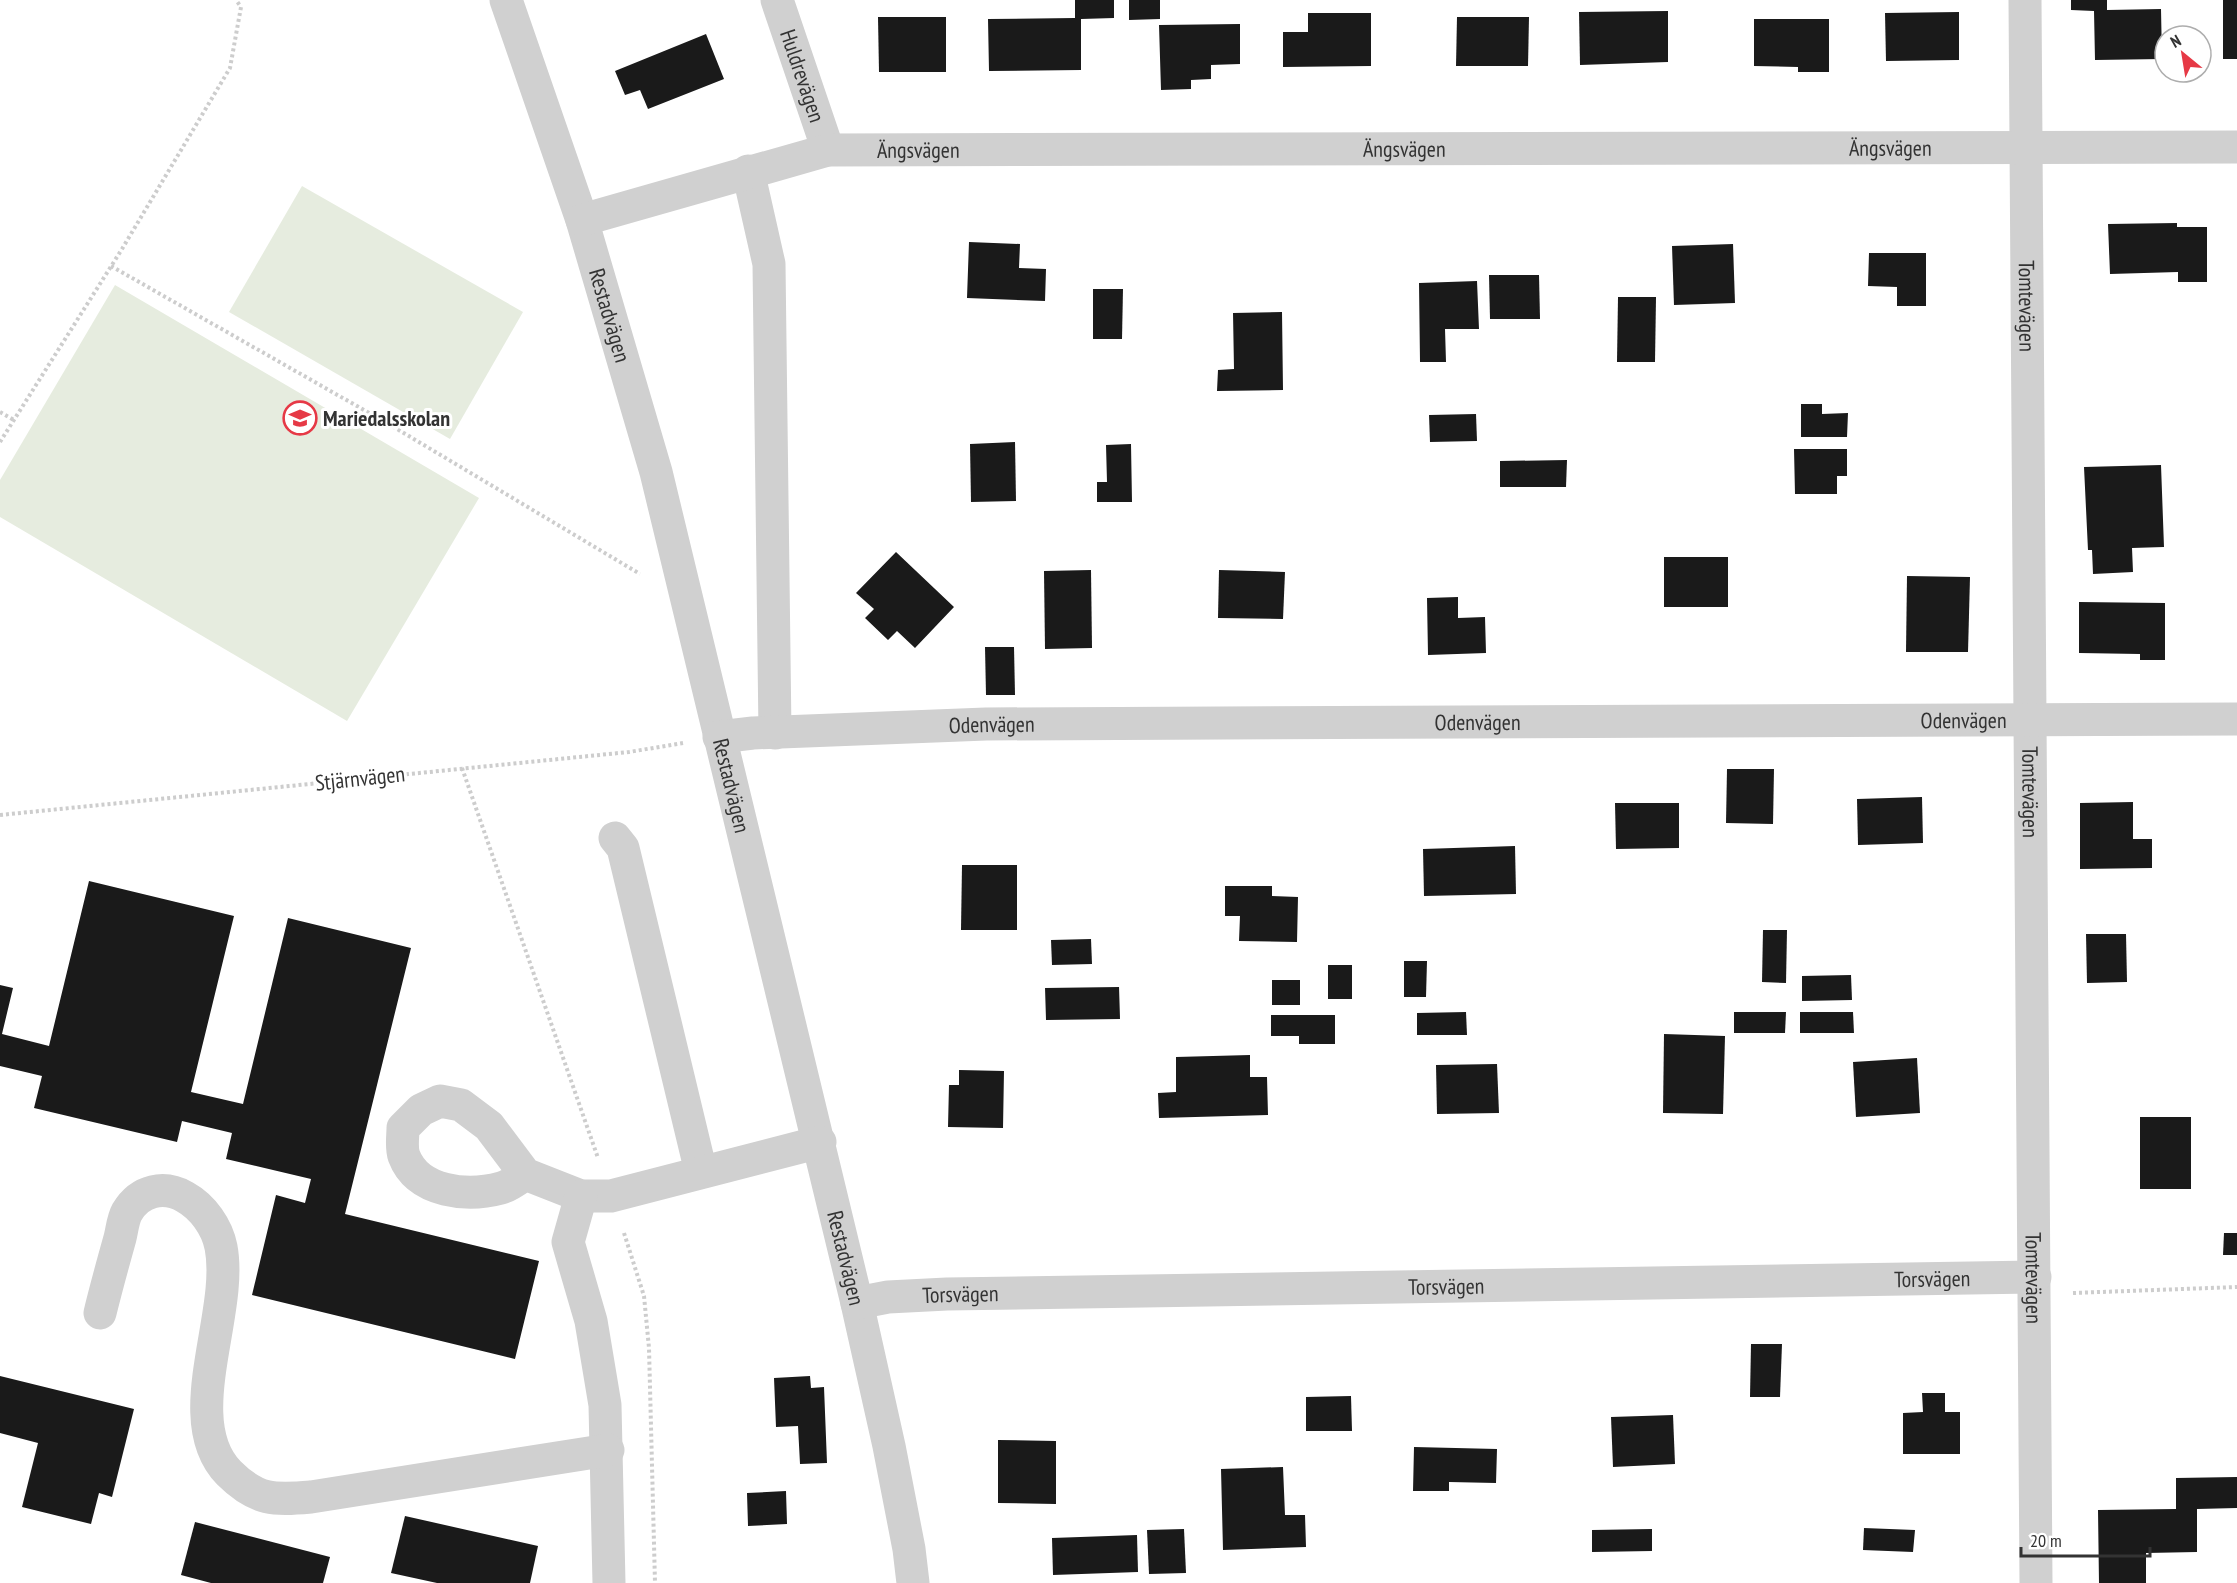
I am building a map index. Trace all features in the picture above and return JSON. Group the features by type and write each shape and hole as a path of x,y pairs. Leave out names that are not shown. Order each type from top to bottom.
{"street":[{"name":"Restadvägen","path":"506,0 582,220 656,472 719,737 820,1142 898,1492 909,1549 912,1583"},
{"name":"Huldrevägen","path":"777,0 828,150"},
{"name":"Tomtevägen","path":"2025,0 2036,1583"},
{"name":"Ängsvägen","path":"582,220 828,150 2237,147"},
{"path":"748,171 769,264 775,732"},
{"name":"Odenvägen","path":"719,737 775,732 986,724 2237,719"},
{"path":"615,838 623,848 701,1172"},
{"path":"525,1174 581,1196 611,1196 820,1142"},
{"path":"100,1313 126,1212 140,1196 156,1190 176,1191 197,1203 211,1222 221,1246 223,1275 206,1412 210,1441 223,1467 241,1485 258,1496 280,1499 312,1497 608,1450"},
{"path":"581,1196 568,1242 593,1330 605,1405 608,1450 609,1583"},
{"name":"Torsvägen","path":"857,1303 888,1297 947,1294 2034,1286"}],"path":[{"path":"0,442 111,266 230,68 241,7 236,0"},
{"path":"111,266 392,426 545,520 649,579"},
{"path":"0,412 14,420"},
{"name":"Stjärnvägen","path":"0,815 629,752 719,737"},
{"path":"2034,1286 2237,1287"}],"shaded area":[{"path":"302,186 523,312 450,439 229,312"},
{"path":"115,285 479,498 347,721 0,517 0,480"}],"building":[{"path":"1075,0 1114,0 1114,18 1081,19 1081,70 989,71 988,19 1075,18"},
{"path":"1129,0 1160,0 1160,19 1129,20"},
{"path":"2071,0 2107,0 2107,10 2161,9 2161,24 2153,24 2153,59 2095,60 2094,11 2071,10"},
{"path":"2223,0 2237,0 2237,59 2223,59"},
{"path":"1668,11 1668,62 1580,65 1579,12"},
{"path":"1959,12 1959,60 1886,61 1885,13"},
{"path":"1308,13 1371,13 1371,66 1283,67 1283,32 1308,32"},
{"path":"878,17 946,17 946,72 879,72"},
{"path":"1457,17 1529,17 1528,66 1456,66"},
{"path":"1754,19 1829,19 1829,72 1798,72 1798,67 1754,66"},
{"path":"1240,24 1240,64 1211,65 1211,79 1191,80 1191,89 1161,90 1159,25"},
{"path":"706,34 724,79 648,109 640,90 625,95 615,71"},
{"path":"2177,223 2177,227 2207,227 2207,282 2178,282 2178,272 2110,274 2108,224"},
{"path":"969,242 1020,244 1019,268 1046,269 1045,301 967,298"},
{"path":"1733,244 1735,303 1674,305 1672,246"},
{"path":"1869,253 1926,253 1926,306 1897,306 1897,287 1868,286"},
{"path":"1489,275 1539,275 1540,319 1490,319"},
{"path":"1477,281 1479,329 1445,329 1446,362 1420,362 1419,283"},
{"path":"1093,289 1123,289 1122,339 1093,339"},
{"path":"1618,297 1656,297 1655,362 1617,362"},
{"path":"1282,312 1283,390 1217,391 1218,370 1234,369 1233,313"},
{"path":"1801,404 1822,404 1822,414 1848,413 1847,437 1801,437"},
{"path":"1476,414 1477,441 1430,442 1429,415"},
{"path":"1015,442 1016,501 971,502 970,444"},
{"path":"1131,444 1132,502 1097,502 1097,482 1107,482 1106,445"},
{"path":"1794,449 1847,449 1847,476 1837,476 1837,494 1795,494"},
{"path":"1567,460 1566,487 1500,487 1500,461"},
{"path":"2161,465 2164,547 2132,548 2133,572 2093,574 2092,550 2088,550 2084,467"},
{"path":"896,552 954,607 915,648 897,631 888,640 865,618 874,609 856,593"},
{"path":"1664,557 1728,557 1728,607 1664,607"},
{"path":"1091,570 1092,648 1045,649 1044,571"},
{"path":"1219,570 1285,572 1283,619 1218,618"},
{"path":"1907,576 1970,577 1968,652 1906,652"},
{"path":"1458,597 1458,618 1485,617 1486,653 1428,655 1427,598"},
{"path":"2079,602 2165,603 2165,660 2140,660 2140,654 2079,653"},
{"path":"985,647 1014,647 1015,695 986,695"},
{"path":"1727,769 1774,769 1773,824 1726,823"},
{"path":"1922,797 1923,843 1858,845 1857,799"},
{"path":"2133,802 2133,839 2152,839 2152,868 2080,869 2080,803"},
{"path":"1615,803 1679,803 1679,848 1616,849"},
{"path":"1515,846 1516,894 1424,896 1423,849"},
{"path":"962,865 1017,865 1017,930 961,930"},
{"path":"89,881 234,916 191,1092 243,1104 288,918 411,948 345,1214 539,1261 515,1359 252,1295 276,1195 305,1203 311,1179 226,1159 232,1133 182,1121 177,1142 34,1108 42,1076 0,1066 0,985 13,988 2,1034 49,1046"},
{"path":"1225,886 1272,886 1272,896 1298,897 1297,942 1239,941 1240,916 1225,916"},
{"path":"1763,930 1787,930 1786,983 1762,982"},
{"path":"2086,934 2126,934 2127,982 2087,983"},
{"path":"1091,939 1092,964 1052,965 1051,940"},
{"path":"1404,961 1427,961 1426,997 1404,997"},
{"path":"1328,965 1352,965 1352,999 1328,999"},
{"path":"1851,975 1852,1000 1802,1001 1802,976"},
{"path":"1272,980 1300,980 1300,1005 1272,1005"},
{"path":"1119,987 1120,1019 1046,1020 1045,988"},
{"path":"1466,1012 1467,1035 1417,1035 1417,1013"},
{"path":"1734,1012 1786,1012 1785,1033 1734,1033"},
{"path":"1800,1012 1853,1012 1854,1033 1800,1033"},
{"path":"1271,1015 1335,1015 1335,1044 1299,1044 1299,1036 1271,1036"},
{"path":"1664,1034 1725,1036 1723,1114 1663,1113"},
{"path":"1250,1055 1250,1077 1267,1077 1268,1115 1159,1118 1158,1093 1176,1092 1176,1057"},
{"path":"1917,1058 1920,1113 1856,1117 1853,1062"},
{"path":"1497,1064 1499,1113 1437,1114 1436,1065"},
{"path":"959,1070 1004,1071 1003,1128 948,1127 949,1085 959,1085"},
{"path":"2140,1117 2191,1117 2191,1189 2140,1189"},
{"path":"2224,1233 2237,1233 2237,1255 2223,1255"},
{"path":"1751,1344 1782,1344 1780,1397 1750,1397"},
{"path":"0,1376 134,1409 112,1497 99,1493 91,1524 22,1507 38,1443 0,1433"},
{"path":"810,1376 811,1388 824,1387 827,1463 800,1464 798,1426 776,1427 774,1378"},
{"path":"1922,1393 1945,1393 1945,1412 1960,1412 1960,1454 1903,1454 1903,1413 1923,1412"},
{"path":"1351,1396 1352,1431 1306,1431 1306,1397"},
{"path":"1673,1415 1675,1464 1613,1467 1611,1417"},
{"path":"998,1440 1056,1441 1056,1504 998,1503"},
{"path":"1414,1447 1497,1449 1496,1483 1449,1482 1449,1491 1413,1491"},
{"path":"1283,1467 1285,1515 1305,1515 1306,1547 1223,1550 1221,1469"},
{"path":"2237,1477 2237,1508 2197,1509 2197,1552 2146,1553 2146,1583 2099,1583 2098,1510 2176,1509 2176,1478"},
{"path":"786,1491 787,1524 748,1526 747,1493"},
{"path":"405,1516 538,1546 530,1583 437,1583 391,1573"},
{"path":"195,1522 330,1557 323,1583 211,1583 181,1575"},
{"path":"1864,1528 1915,1530 1913,1552 1863,1550"},
{"path":"1184,1529 1186,1573 1149,1574 1147,1530"},
{"path":"1652,1529 1652,1551 1592,1552 1592,1530"},
{"path":"1137,1535 1138,1572 1053,1575 1052,1538"}],"place":[{"name":"Mariedalsskolan","path":"300,418"}]}
